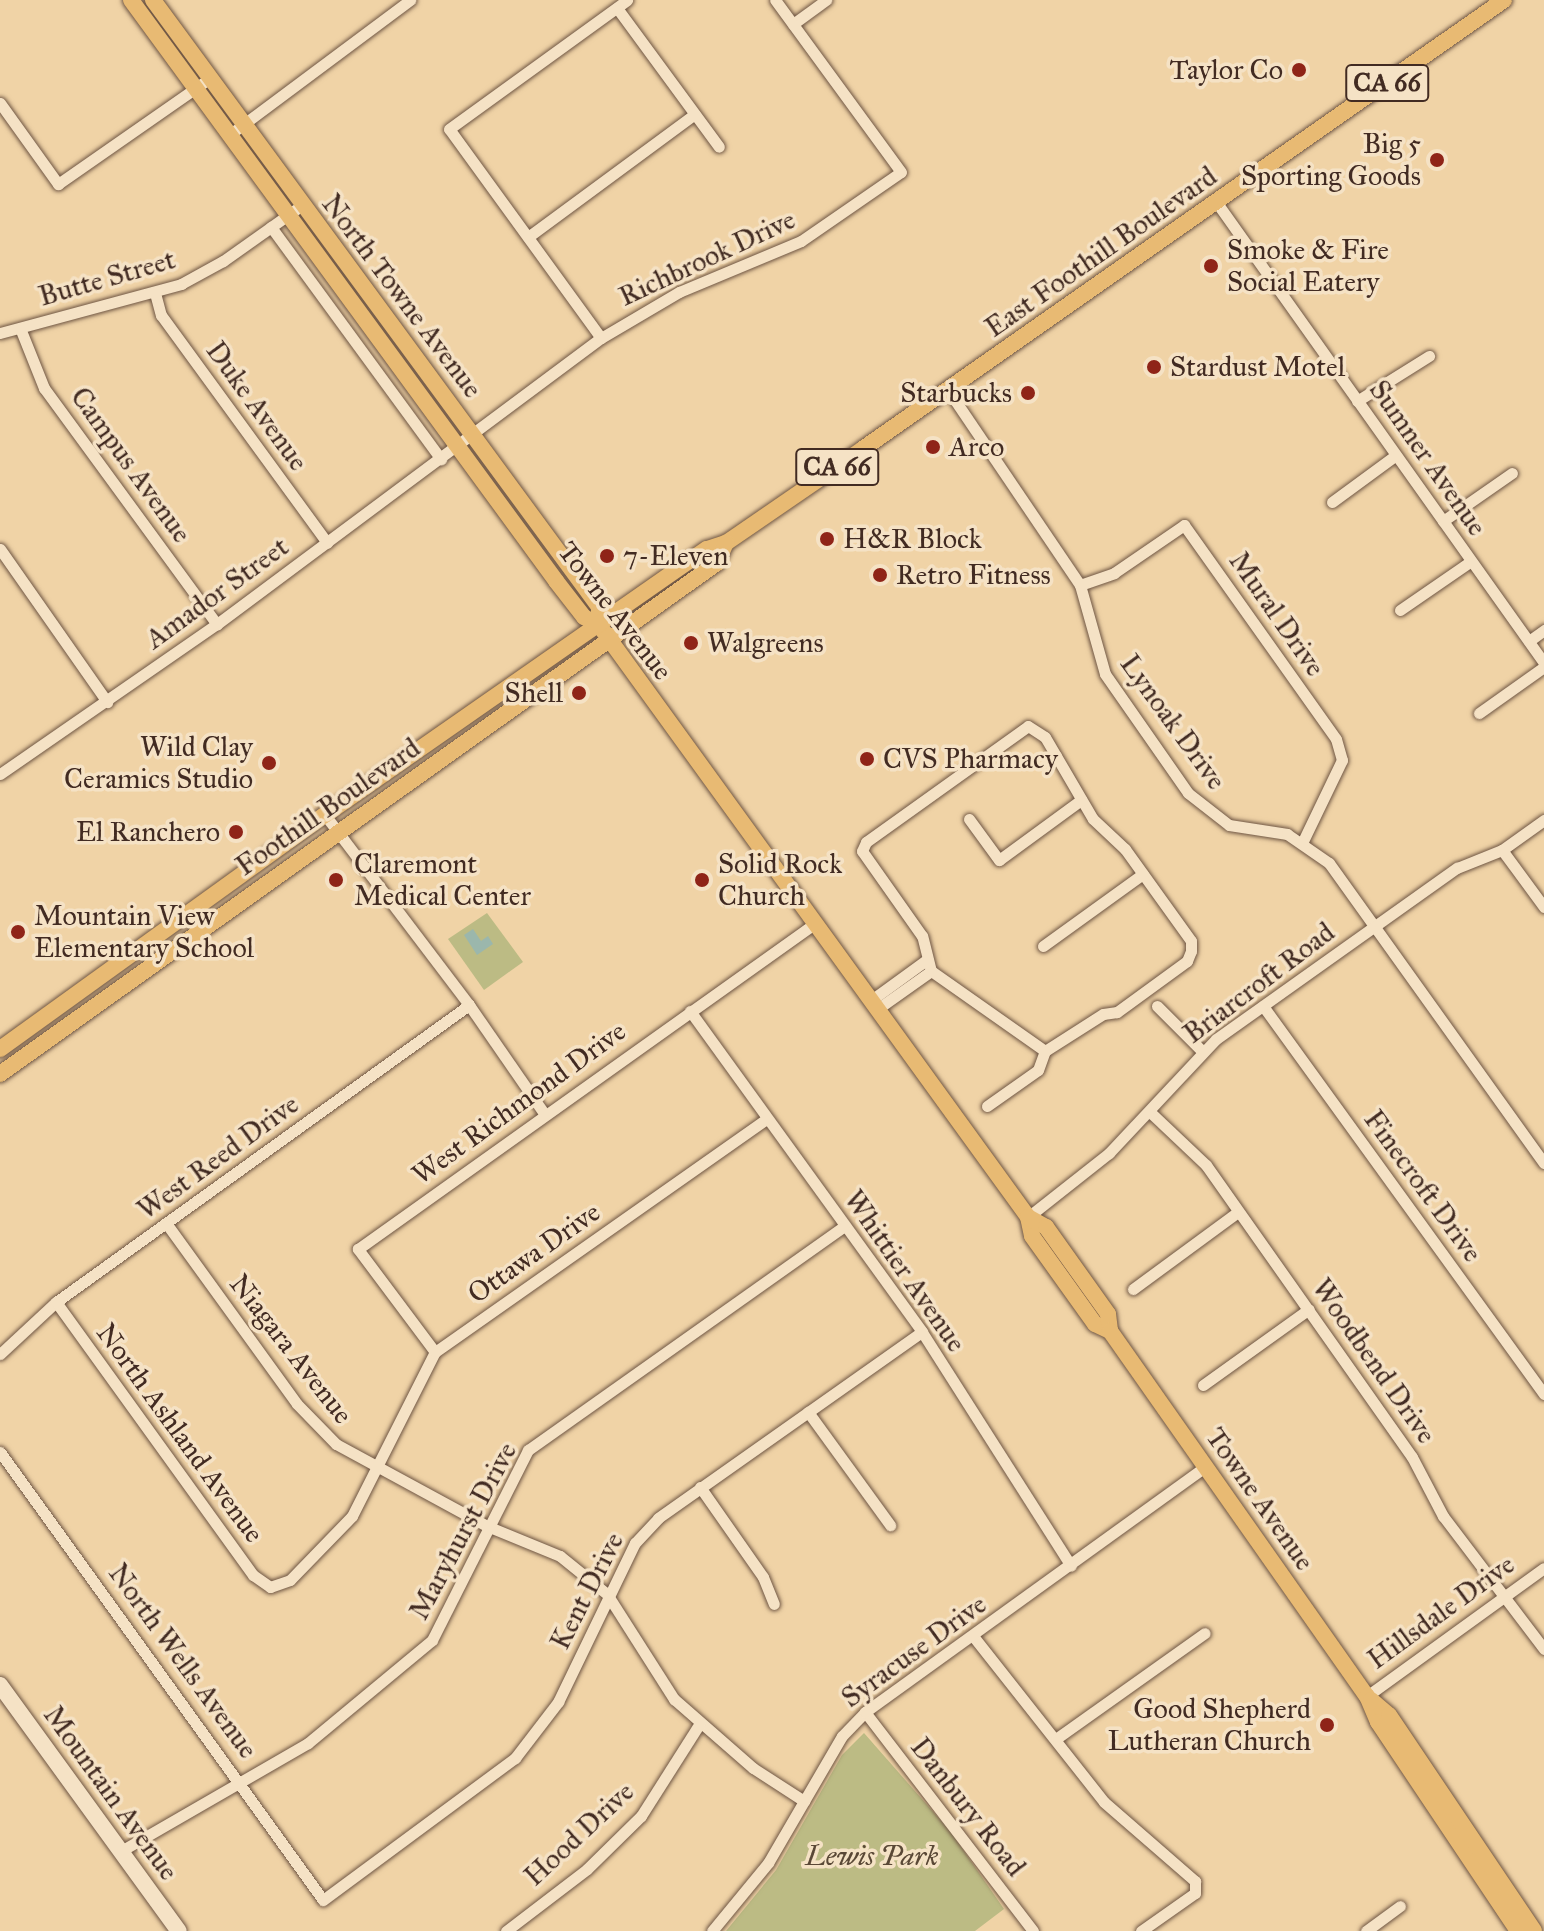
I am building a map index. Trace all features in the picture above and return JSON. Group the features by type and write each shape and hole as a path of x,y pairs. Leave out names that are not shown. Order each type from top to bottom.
{"main road":[{"name":"Towne Avenue","path":"131,0 203,83 229,135 287,215 584,617 604,632 1028,1217 1032,1236 1095,1324 1110,1331 1534,1931"},
{"name":"North Towne Avenue","path":"153,0 203,83 243,124 599,607 604,632"},
{"name":"East Foothill Boulevard","path":"604,632 717,563 726,543 1504,0"},
{"name":"Foothill Boulevard","path":"0,1049 325,815 604,632"},
{"name":"Foothill Boulevard","path":"0,1074 336,832 604,632"},
{"name":"Mountain Avenue","path":"0,1685 179,1931"},
{"name":"Towne Avenue","path":"1414,1764 1518,1931"}],"street":[{"path":"229,135 410,0"},
{"path":"775,0 793,24 826,0"},
{"path":"601,338 449,129 622,4 719,147"},
{"name":"Richbrook Drive","path":"457,445 601,338 679,292 801,241 901,172 793,24"},
{"path":"0,103 58,184 203,83"},
{"path":"528,237 695,114"},
{"name":"Sumner Avenue","path":"1217,203 1544,665"},
{"name":"Butte Street","path":"0,333 155,293 211,268 302,205"},
{"path":"271,227 441,459"},
{"name":"Duke Avenue","path":"155,293 161,315 327,543"},
{"name":"Campus Avenue","path":"20,328 44,388 217,624"},
{"path":"1357,401 1429,356"},
{"name":"Lynoak Drive","path":"948,390 1080,585 1105,674 1200,806 1229,825 1303,841"},
{"name":"Amador Street","path":"1,775 217,624 457,445"},
{"path":"1332,502 1396,455"},
{"path":"1443,521 1512,473"},
{"name":"Mural Drive","path":"1080,585 1114,573 1184,525 1336,739 1342,760 1303,841"},
{"path":"0,549 107,702"},
{"path":"1400,610 1471,561"},
{"path":"1529,641 1544,630"},
{"path":"1479,713 1544,665"},
{"path":"987,1106 1038,1070 1045,1051 1103,1014 1117,1012 1187,961 1191,941 1143,874 1081,800 1045,737 1028,726 866,842 862,851 922,936 928,966 1045,1051"},
{"path":"969,819 999,860 1081,800"},
{"path":"325,815 469,1005 543,1112"},
{"name":"Briarcroft Road","path":"1028,1217 1095,1166 1150,1112 1202,1051 1457,868 1502,850 1544,820"},
{"path":"1303,841 1329,863 1544,1163"},
{"path":"1502,850 1544,907"},
{"path":"1043,946 1143,874"},
{"name":"West Richmond Drive","path":"435,1352 358,1249 543,1112 814,924"},
{"path":"873,1006 928,966"},
{"name":"West Reed Drive","path":"0,1354 56,1302 469,1005"},
{"path":"1157,1006 1202,1051"},
{"name":"Finecroft Drive","path":"1263,1006 1544,1394"},
{"name":"Whittier Avenue","path":"690,1011 922,1332 1071,1566"},
{"name":"Woodbend Drive","path":"1150,1112 1206,1165 1412,1457 1443,1516 1544,1649"},
{"name":"Ottawa Drive","path":"270,1587 290,1580 324,1550 352,1516 435,1352 766,1119"},
{"path":"1133,1289 1238,1212"},
{"name":"Niagara Avenue","path":"166,1223 313,1423 376,1468 487,1526 560,1556 607,1594 674,1699 700,1723 804,1801"},
{"name":"Maryhurst Drive","path":"121,1851 239,1779 308,1743 432,1640 528,1450 844,1226"},
{"name":"North Ashland Avenue","path":"56,1302 253,1575 270,1587"},
{"path":"1203,1385 1309,1309"},
{"name":"Kent Drive","path":"323,1900 515,1758 558,1702 607,1594 635,1543 658,1518 922,1332"},
{"path":"808,1412 890,1525"},
{"name":"North Wells Avenue","path":"0,1452 239,1779 323,1900"},
{"name":"Syracuse Drive","path":"712,1931 768,1863 842,1736 865,1712 1205,1467"},
{"path":"700,1487 763,1577 774,1604"},
{"name":"Hillsdale Drive","path":"1367,1696 1544,1568"},
{"path":"1057,1738 1205,1633"},
{"path":"973,1636 1057,1738 1104,1802 1188,1871 1195,1893 1141,1931"},
{"name":"Danbury Road","path":"865,1712 1033,1931"},
{"name":"Hood Drive","path":"509,1930 587,1869 641,1816 700,1723"},
{"path":"1366,1931 1400,1906"}],"green space":[{"path":"487,913 523,962 484,990 448,939"},
{"name":"Lewis Park","path":"864,1733 950,1831 1004,1909 975,1931 726,1931 776,1870 842,1755"}],"shaded area":[{"path":"473,929 481,941 488,936 493,944 477,955 464,935"}],"place":[{"name":"Taylor Co","path":"1299,70"},
{"name":"Big 5 Sporting Goods","path":"1437,160"},
{"name":"Smoke & Fire Social Eatery","path":"1211,266"},
{"name":"Stardust Motel","path":"1154,367"},
{"name":"Starbucks","path":"1028,393"},
{"name":"Arco","path":"933,447"},
{"name":"H&R Block","path":"827,539"},
{"name":"7-Eleven","path":"607,556"},
{"name":"Retro Fitness","path":"880,575"},
{"name":"Walgreens","path":"691,643"},
{"name":"Shell","path":"579,693"},
{"name":"CVS Pharmacy","path":"867,759"},
{"name":"Wild Clay Ceramics Studio","path":"269,763"},
{"name":"El Ranchero","path":"236,832"},
{"name":"Claremont Medical Center","path":"336,880"},
{"name":"Solid Rock Church","path":"702,880"},
{"name":"Mountain View Elementary School","path":"18,932"},
{"name":"Good Shepherd Lutheran Church","path":"1327,1725"}]}
